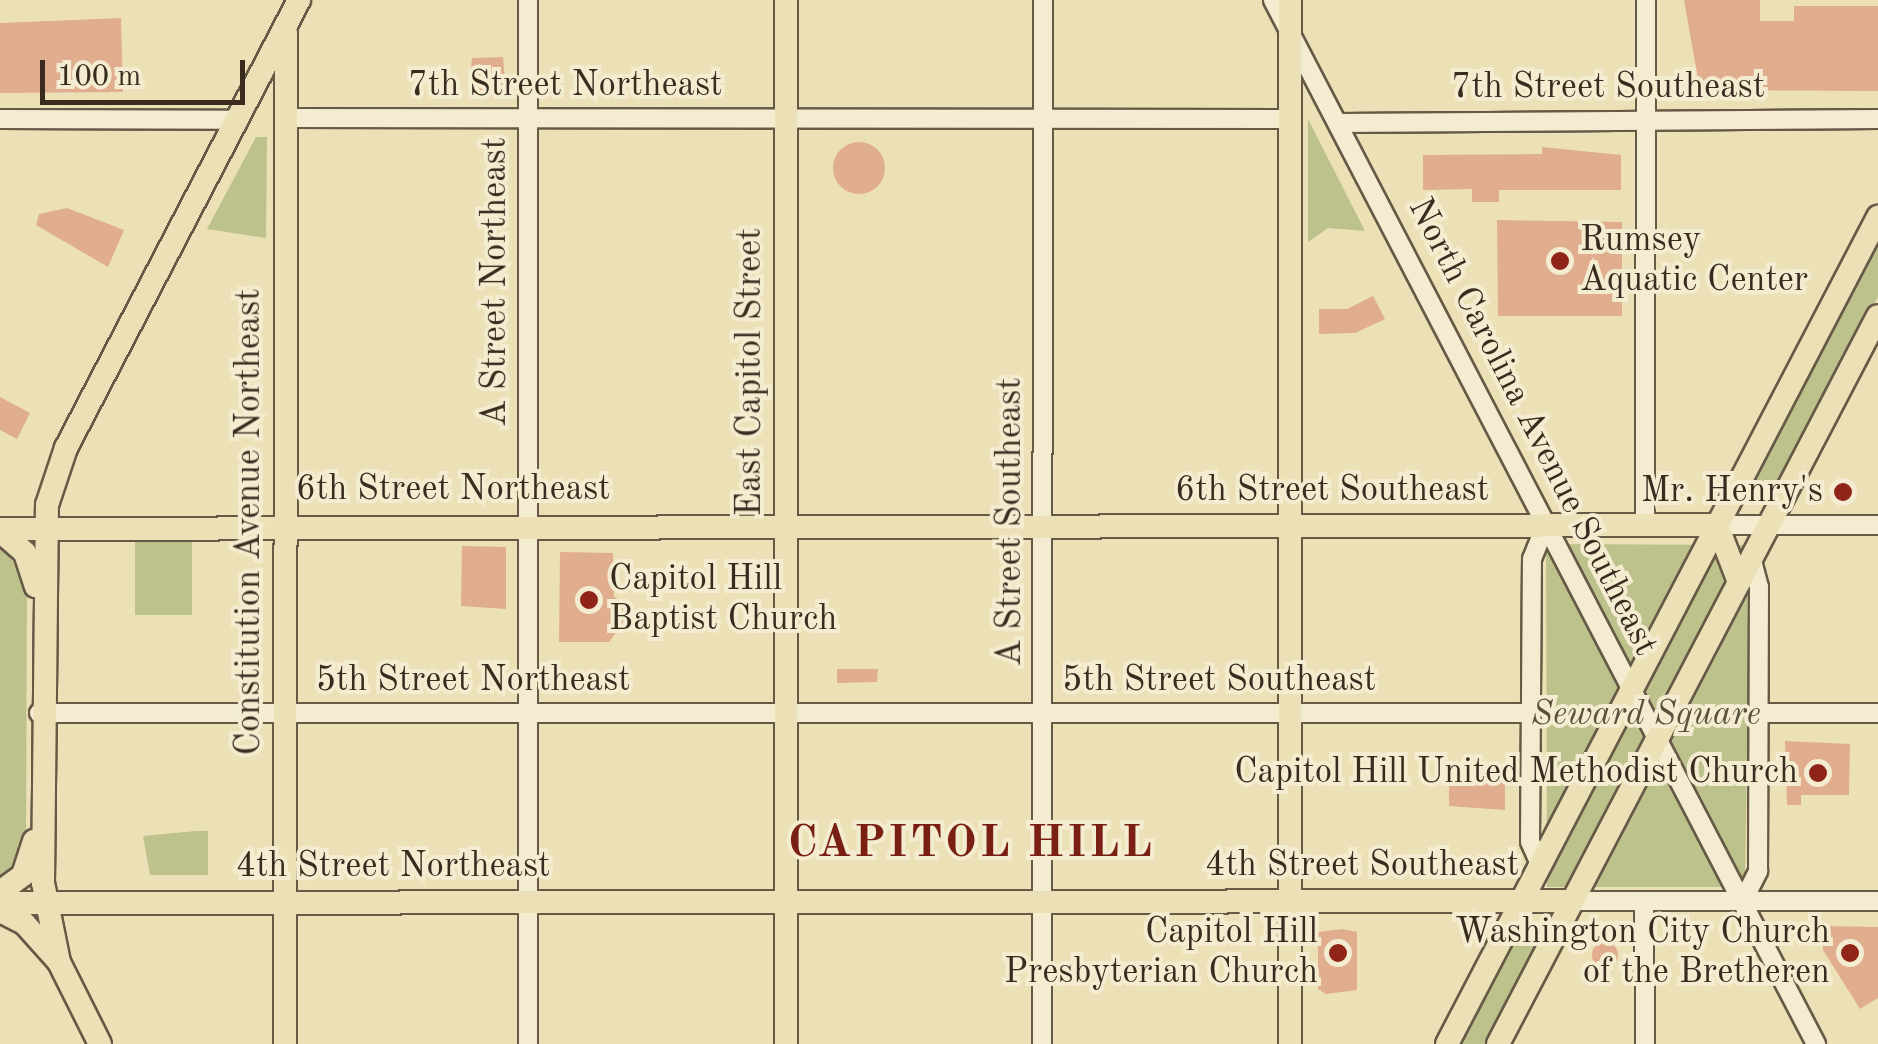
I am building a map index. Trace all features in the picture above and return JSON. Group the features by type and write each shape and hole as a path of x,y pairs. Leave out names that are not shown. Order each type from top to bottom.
{"main road":[{"name":"Constitution Avenue Northeast","path":"285,1044 286,0"},
{"path":"40,604 28,558 7,529 66,448 299,0"},
{"name":"East Capitol Street","path":"786,0 786,1044"},
{"path":"1290,0 1290,1044"},
{"path":"1446,1044 1878,217"},
{"path":"1498,1044 1878,316"},
{"path":"58,962 45,902 40,813 40,604 44,526 66,448"},
{"name":"6th Street Northeast","path":"7,529 786,525"},
{"name":"6th Street Southeast","path":"786,525 1717,525"},
{"path":"1717,525 1738,582"},
{"path":"0,892 29,864 40,813"},
{"path":"1540,864 1572,901"},
{"name":"4th Street Southeast","path":"786,902 1572,901"},
{"name":"4th Street Northeast","path":"0,903 786,902"},
{"path":"0,911 24,923 58,962 100,1044"}],"street":[{"name":"A Street Northeast","path":"528,0 528,1044"},
{"name":"A Street Southeast","path":"1042,1044 1043,0"},
{"name":"North Carolina Avenue Southeast","path":"1274,0 1816,1044"},
{"path":"1645,525 1646,0"},
{"name":"7th Street Northeast","path":"284,118 786,119"},
{"path":"0,119 236,120"},
{"path":"786,119 1290,120"},
{"name":"7th Street Southeast","path":"1338,123 1878,119"},
{"path":"1540,864 1530,842 1532,558 1546,525"},
{"name":"6th Street Southeast","path":"1717,525 1878,525"},
{"path":"1743,901 1757,879 1758,713 1751,558"},
{"name":"5th Street Northeast","path":"39,713 786,714"},
{"name":"5th Street Southeast","path":"786,714 1531,713"},
{"path":"1758,713 1878,713"},
{"name":"4th Street Southeast","path":"1572,901 1878,902"},
{"path":"1644,901 1645,1044"}],"green space":[{"path":"1308,119 1365,231 1328,228 1308,242"},
{"path":"256,137 267,137 266,238 207,229"},
{"path":"1878,240 1878,297 1770,504 1741,503"},
{"path":"135,539 192,539 192,615 135,615"},
{"name":"Seward Square","path":"1546,544 1750,545 1745,887 1547,887"},
{"path":"0,545 27,580 26,845 22,861 0,883"},
{"path":"208,831 208,875 150,875 143,836"},
{"path":"1551,924 1488,1044 1459,1044 1522,925"}],"building":[{"path":"1684,0 1760,0 1760,21 1794,21 1794,6 1878,6 1878,91 1700,90"},
{"path":"121,18 123,92 0,93 0,23"},
{"path":"503,57 506,90 468,94 472,58"},
{"path":"859,142 877,150 885,168 877,186 859,194 841,186 833,168 841,150"},
{"path":"1542,147 1621,155 1621,190 1499,190 1499,202 1472,202 1472,189 1423,190 1423,155 1542,154"},
{"path":"67,208 124,230 108,267 36,225 39,214"},
{"name":"Rumsey Aquatic Center","path":"1497,220 1622,222 1622,316 1498,316"},
{"path":"1373,296 1385,319 1355,333 1319,334 1319,309 1347,309"},
{"path":"0,397 30,413 17,439 0,430"},
{"path":"462,546 506,547 506,609 461,606"},
{"name":"Capitol Hill Baptist Church","path":"560,552 613,553 614,597 625,603 626,619 609,642 559,642"},
{"path":"837,669 878,669 877,682 837,683"},
{"name":"Capitol Hill United Methodist Church","path":"1785,741 1850,744 1849,795 1801,795 1801,805 1787,805"},
{"path":"1505,777 1505,810 1449,806 1449,781"},
{"name":"Washington City Church of the Bretheren","path":"1823,926 1878,927 1878,998 1860,1009 1823,950"},
{"name":"Capitol Hill Presbyterian Church","path":"1318,932 1357,932 1357,990 1326,994 1318,989"},
{"path":"1605,942 1614,946 1618,955 1614,964 1605,968 1596,964 1592,955 1596,946"}],"place":[{"name":"Rumsey Aquatic Center","path":"1560,261"},
{"name":"Mr. Henry's","path":"1843,492"},
{"name":"Capitol Hill Baptist Church","path":"589,600"},
{"name":"Capitol Hill United Methodist Church","path":"1818,773"},
{"name":"Capitol Hill Presbyterian Church","path":"1338,953"},
{"name":"Washington City Church of the Bretheren","path":"1850,953"}],"district":[{"name":"CAPITOL HILL","path":"971,845"}]}
